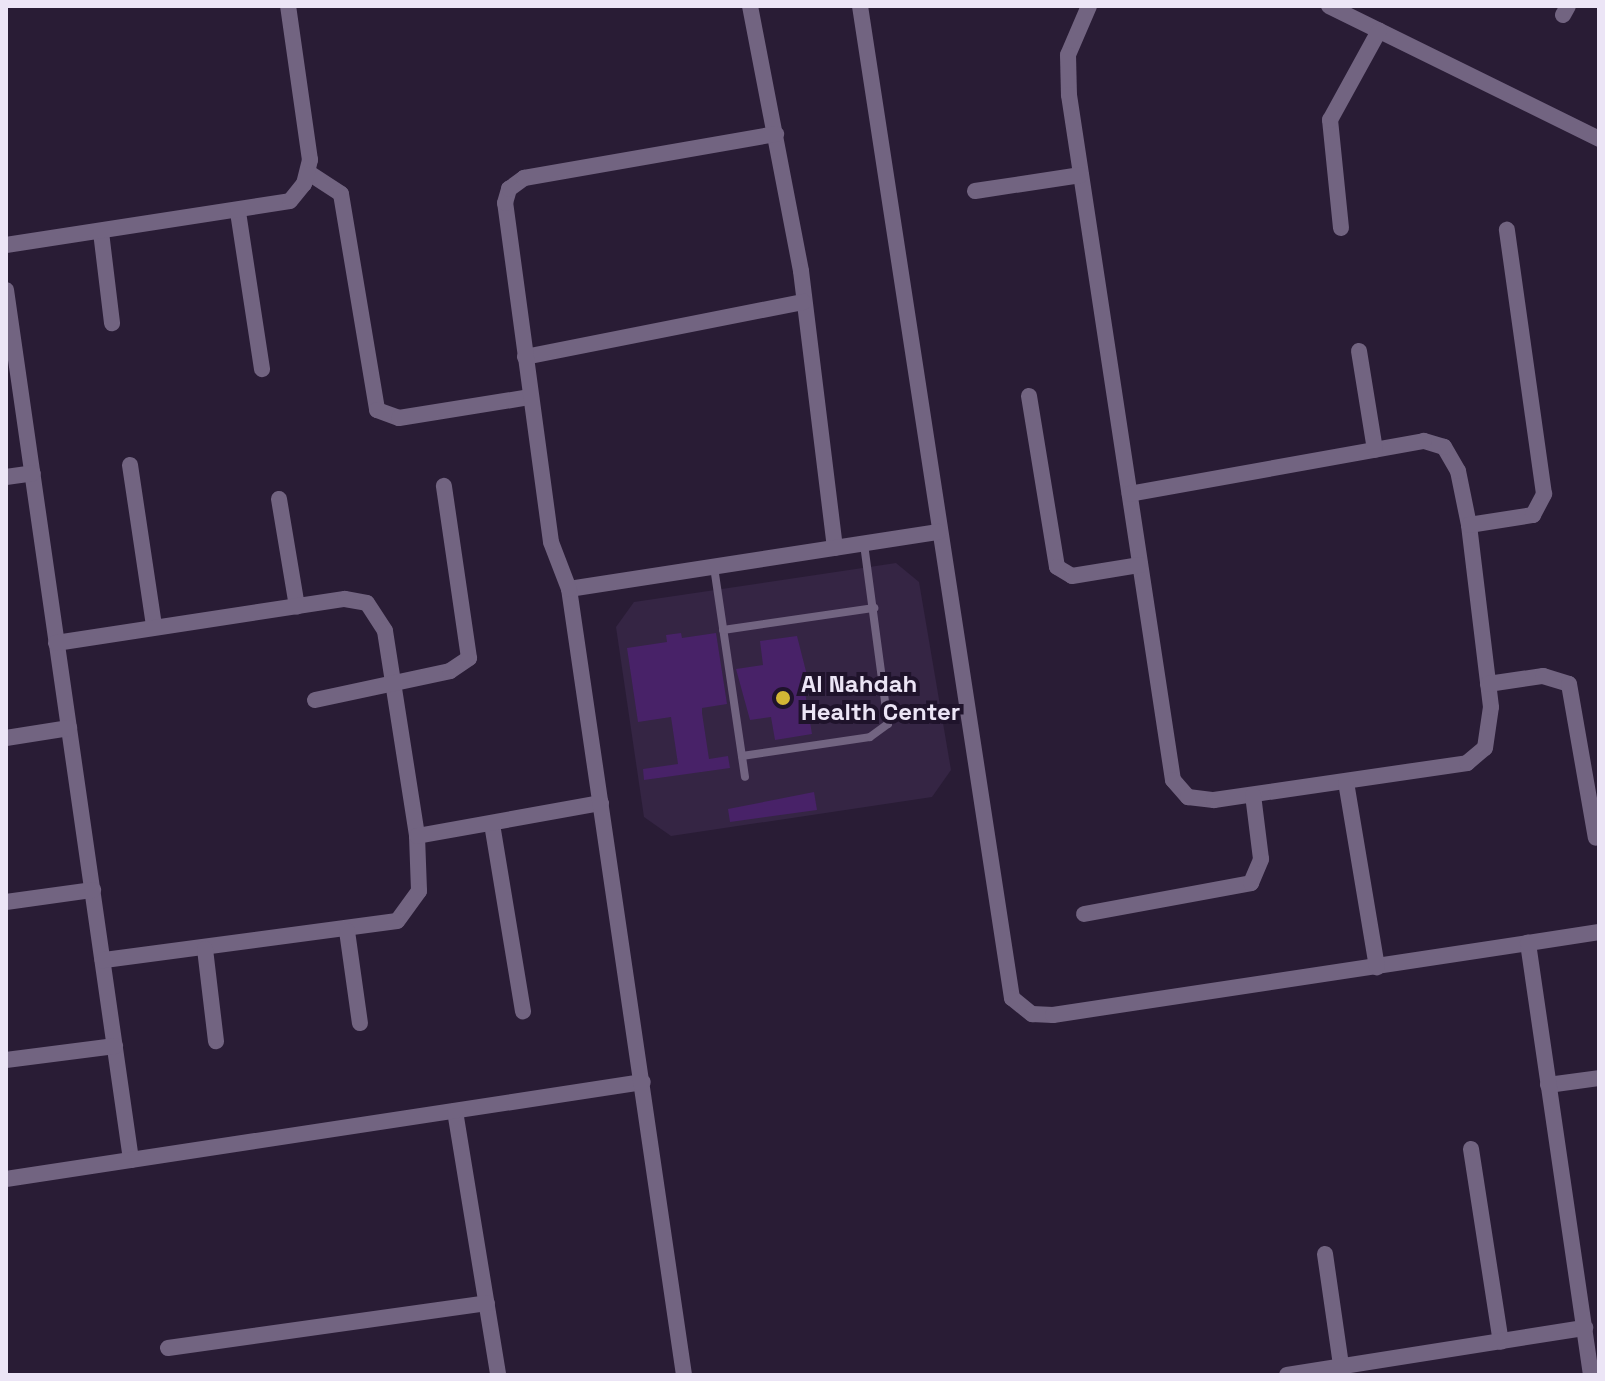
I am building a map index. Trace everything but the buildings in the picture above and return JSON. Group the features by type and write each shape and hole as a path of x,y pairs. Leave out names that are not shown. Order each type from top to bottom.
{"street":[{"path":"6,245 238,212 290,201 309,173 288,6"},
{"path":"750,6 776,134 804,302 835,548"},
{"path":"860,6 1005,974 1020,1007 1053,1015 1599,932"},
{"path":"1089,6 1068,55 1081,175 1173,780 1198,800 1346,782 1478,758 1490,737 1488,684 1469,525 1458,471 1444,447 1424,441 1130,494"},
{"path":"1340,8 1379,31 1599,139"},
{"path":"1341,228 1330,120 1379,31"},
{"path":"1554,117 1599,129"},
{"path":"684,1375 569,589 551,542 505,203 509,189 524,178 776,134"},
{"path":"309,173 341,194 377,410 399,418 530,397"},
{"path":"975,191 1081,175"},
{"path":"238,212 262,369"},
{"path":"1469,525 1533,515 1544,494 1507,230"},
{"path":"101,232 112,323"},
{"path":"6,290 8,325 33,473 131,1160"},
{"path":"525,357 804,302"},
{"path":"1359,351 1375,450"},
{"path":"1029,396 1057,567 1072,576 1140,565"},
{"path":"130,465 154,626"},
{"path":"6,477 33,473"},
{"path":"315,700 459,668 469,658 444,486"},
{"path":"279,499 297,606"},
{"path":"569,589 939,532"},
{"path":"56,643 345,599 367,603 385,631 417,836 415,904 397,921 347,931 103,960"},
{"path":"1488,684 1543,676 1569,684 1596,838"},
{"path":"6,738 69,728"},
{"path":"1346,782 1377,967"},
{"path":"1084,914 1251,883 1261,859 1253,795"},
{"path":"417,836 601,803"},
{"path":"492,824 523,1011"},
{"path":"6,902 93,890"},
{"path":"347,931 360,1023"},
{"path":"1528,943 1591,1375"},
{"path":"205,949 216,1041"},
{"path":"6,1060 115,1046"},
{"path":"1548,1085 1599,1078"},
{"path":"6,1179 643,1082"},
{"path":"455,1111 498,1375"},
{"path":"1471,1149 1501,1342"},
{"path":"1325,1254 1341,1365"},
{"path":"168,1348 487,1303"},
{"path":"1287,1375 1585,1328"}],"lane":[{"path":"742,756 884,731 891,709 863,543"},
{"path":"714,567 745,777"},
{"path":"723,630 874,608"}],"shaded area":[{"name":"Al Nahdah Health Center","path":"896,563 919,582 951,770 932,797 671,836 644,817 616,627 634,602"}],"place":[{"name":"Al Nahdah Health Center","path":"783,698"}]}
